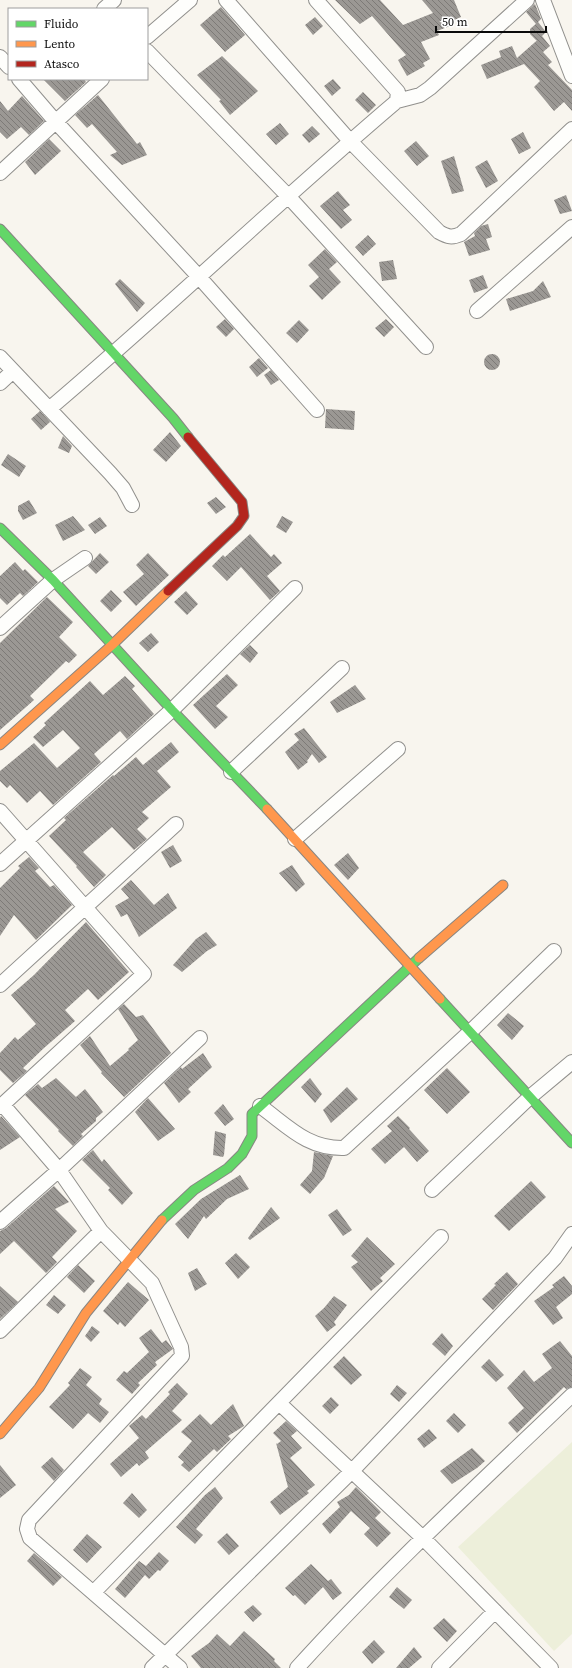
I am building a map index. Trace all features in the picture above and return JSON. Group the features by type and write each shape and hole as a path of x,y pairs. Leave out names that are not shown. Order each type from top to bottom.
{"street":[{"path":"105,8 114,0"},
{"path":"148,36 190,0"},
{"path":"226,0 350,141 439,232 447,237 454,237 461,234 572,129"},
{"path":"316,0 398,92 397,101"},
{"path":"49,410 115,354 350,141 397,101 420,95 430,88 527,0"},
{"path":"543,0 572,76"},
{"path":"148,52 288,196 426,347"},
{"path":"0,57 8,66"},
{"path":"0,173 101,80"},
{"path":"23,81 56,122 200,278 317,410"},
{"path":"476,311 572,227"},
{"path":"0,229 173,418 242,502 244,516 237,526 112,645 0,745"},
{"path":"0,357 115,478 123,488 132,505"},
{"path":"0,383 13,371"},
{"path":"0,528 53,580 172,710 295,839 572,1144"},
{"path":"0,628 53,580 84,558"},
{"path":"0,864 172,710 295,588"},
{"path":"232,772 342,668"},
{"path":"295,839 398,748"},
{"path":"0,811 144,974 2,1106 59,1170 100,1231 152,1283 181,1347 182,1356 29,1520 27,1529 30,1538 180,1668"},
{"path":"0,985 176,824"},
{"path":"0,1434 39,1388 86,1313 129,1261 143,1241 168,1214 194,1190 228,1168 242,1154 252,1136 252,1114 410,966 503,885"},
{"path":"260,1106 298,1136 321,1146 344,1148 470,1032 554,951"},
{"path":"0,1222 59,1170 200,1038"},
{"path":"432,1190 530,1097 572,1062"},
{"path":"0,1331 100,1231"},
{"path":"152,1668 352,1470 556,1258 572,1234"},
{"path":"94,1592 441,1237"},
{"path":"297,1668 326,1636 423,1538 572,1395"},
{"path":"279,1403 423,1538 551,1668"},
{"path":"438,1668 495,1611"}],"green space":[{"path":"572,1442 572,1634 554,1651 458,1547"}],"building":[{"path":"335,0 380,0 403,25 433,13 422,0 454,0 461,17 448,23 450,26 437,31 439,35 421,42 430,59 423,63 425,66 407,76 398,60 406,55 372,16 360,24"},
{"path":"535,4 541,19 536,24 526,12"},
{"path":"221,7 245,35 225,52 200,25"},
{"path":"315,17 323,26 313,35 305,25"},
{"path":"538,22 546,32 537,41 530,34 530,29"},
{"path":"542,36 550,46 543,52 552,62 548,65 572,90 572,111 564,102 554,111 534,87 540,81 524,64 487,79 481,65 501,57 499,51 512,46 517,58"},
{"path":"222,56 258,91 230,115 219,101 221,100 197,75"},
{"path":"333,79 341,88 332,96 324,86"},
{"path":"44,80 85,80 86,82 65,101"},
{"path":"363,92 376,105 368,113 355,100"},
{"path":"98,95 137,144 140,142 147,155 122,165 110,155 117,152 92,124 87,128 75,115"},
{"path":"22,96 44,121 29,135 21,127 7,139 0,132 0,101 8,111"},
{"path":"280,123 289,134 276,145 266,134"},
{"path":"312,126 320,134 309,143 302,135"},
{"path":"523,132 531,148 519,154 511,139"},
{"path":"49,139 61,151 35,175 25,162"},
{"path":"416,141 429,156 417,166 404,151"},
{"path":"454,156 464,191 452,194 441,161"},
{"path":"487,160 498,181 486,188 475,167"},
{"path":"338,191 350,205 343,210 352,220 341,229 320,206"},
{"path":"566,195 572,211 560,214 554,200"},
{"path":"488,224 492,237 486,239 490,250 469,256 464,242 475,236 474,233 481,226"},
{"path":"368,235 376,244 363,256 355,247"},
{"path":"325,249 337,262 329,269 341,282 322,300 309,286 319,277 308,265"},
{"path":"393,260 397,279 382,281 379,262"},
{"path":"483,275 488,288 474,293 469,280"},
{"path":"120,279 145,303 137,312 115,284"},
{"path":"543,281 551,297 510,311 506,299 533,291"},
{"path":"225,319 234,329 226,337 216,327"},
{"path":"386,319 394,327 384,337 375,328"},
{"path":"299,320 309,330 297,343 286,333"},
{"path":"492,354 498,356 500,362 498,368 492,370 486,368 484,362 486,356"},
{"path":"259,358 268,368 257,377 249,367"},
{"path":"271,370 279,380 271,385 264,375"},
{"path":"326,409 355,411 354,430 325,428"},
{"path":"40,411 50,422 41,430 31,419"},
{"path":"170,432 181,446 166,462 153,450"},
{"path":"63,436 72,446 69,453 58,448"},
{"path":"8,454 26,466 19,477 1,465"},
{"path":"216,497 226,507 216,514 207,503"},
{"path":"29,500 37,513 23,520 18,511 18,506"},
{"path":"73,516 85,530 63,541 55,525"},
{"path":"282,516 293,522 286,533 276,527"},
{"path":"100,517 107,526 95,534 88,525"},
{"path":"250,534 271,557 274,554 282,563 267,576 280,591 270,600 241,567 227,581 212,566 223,555 225,557"},
{"path":"100,553 109,562 96,574 88,566"},
{"path":"148,553 169,575 136,606 123,592 144,574 136,565"},
{"path":"15,562 23,571 25,569 38,582 23,596 20,593 7,605 0,598 0,576"},
{"path":"111,590 122,601 111,612 100,601"},
{"path":"186,591 198,604 187,615 174,602"},
{"path":"47,597 73,622 59,637 77,655 69,663 66,661 30,696 34,700 0,730 0,643"},
{"path":"151,633 159,642 148,652 139,643"},
{"path":"250,645 258,653 250,663 240,654"},
{"path":"227,674 238,685 216,706 228,717 215,729 193,705"},
{"path":"125,676 135,686 132,689 154,714 127,739 120,731 94,754 101,762 53,805 40,791 27,803 10,785 7,788 0,781 0,771 34,743 57,768 80,748 63,730 43,747 33,737 46,725 44,723 90,681 103,695"},
{"path":"355,685 366,699 337,713 330,702"},
{"path":"304,728 327,757 319,763 312,754 307,761 308,762 298,770 285,752 299,740 294,734"},
{"path":"171,742 179,752 157,771 171,787 142,812 149,818 137,829 147,839 134,850 112,827 83,852 106,875 94,887 49,836 66,820 64,818 136,757 143,765"},
{"path":"173,845 182,861 170,868 161,852"},
{"path":"348,853 359,868 348,880 334,865"},
{"path":"29,857 39,868 35,871 50,887 54,885 72,905 36,940 14,915 0,936 0,888 20,868 18,866"},
{"path":"292,865 305,884 296,892 279,873"},
{"path":"131,880 154,905 168,893 177,908 139,937 127,914 121,917 115,906 129,898 121,889"},
{"path":"86,922 129,972 98,1000 88,989 65,1010 75,1021 23,1068 27,1071 13,1083 0,1070 0,1053 15,1037 18,1040 36,1024 11,995 34,975"},
{"path":"206,932 217,945 207,951 182,972 173,965 196,939"},
{"path":"124,1004 136,1017 143,1015 171,1053 124,1097 101,1073 102,1072 80,1045 90,1036 110,1066 129,1050 128,1049 138,1040 118,1009"},
{"path":"508,1013 524,1026 512,1040 497,1025"},
{"path":"203,1053 212,1067 188,1089 191,1092 179,1103 164,1083 181,1067 182,1069"},
{"path":"447,1068 470,1092 447,1114 424,1090"},
{"path":"56,1078 76,1097 85,1089 103,1112 96,1118 96,1121 81,1134 83,1136 73,1146 25,1095 38,1084 42,1088"},
{"path":"310,1078 322,1094 315,1103 301,1087"},
{"path":"347,1087 358,1099 331,1123 323,1110"},
{"path":"148,1098 175,1129 158,1141 135,1112"},
{"path":"223,1104 234,1119 225,1126 214,1113"},
{"path":"1,1116 20,1137 0,1150 0,1118"},
{"path":"398,1116 429,1151 417,1162 404,1147 385,1164 371,1149 392,1131 387,1126"},
{"path":"215,1131 226,1134 223,1157 213,1155"},
{"path":"93,1150 102,1162 104,1159 133,1193 122,1205 108,1190 110,1188 82,1160"},
{"path":"314,1152 333,1156 324,1178 310,1194 300,1185 312,1171"},
{"path":"240,1175 249,1189 227,1199 206,1219 204,1216 188,1239 175,1224 201,1199"},
{"path":"531,1181 546,1197 509,1231 494,1216"},
{"path":"54,1186 69,1202 55,1209 77,1231 52,1257 57,1262 46,1273 14,1241 0,1254 0,1231 6,1228"},
{"path":"271,1207 280,1218 250,1240 248,1238"},
{"path":"337,1209 352,1230 343,1236 328,1215"},
{"path":"367,1237 395,1264 380,1278 383,1281 371,1291 351,1267 358,1262 351,1256"},
{"path":"236,1253 250,1267 238,1279 225,1263"},
{"path":"78,1265 95,1281 84,1293 67,1277"},
{"path":"197,1268 207,1284 195,1291 188,1273"},
{"path":"507,1272 518,1284 493,1310 482,1299 496,1285 494,1284"},
{"path":"564,1276 572,1286 572,1294 556,1307 563,1318 553,1325 534,1301 554,1287 552,1285"},
{"path":"128,1282 149,1300 125,1327 120,1322 118,1325 103,1311"},
{"path":"0,1286 18,1302 0,1319"},
{"path":"54,1295 66,1305 58,1314 46,1305"},
{"path":"334,1296 347,1305 334,1322 336,1325 327,1332 315,1316"},
{"path":"92,1326 100,1332 91,1342 85,1336"},
{"path":"151,1329 162,1343 166,1340 173,1349 155,1362 157,1365 138,1383 140,1385 132,1394 116,1380 124,1371 127,1373 149,1352 139,1338"},
{"path":"442,1333 453,1346 445,1356 432,1344"},
{"path":"560,1341 572,1356 572,1387 566,1389 564,1387 517,1433 508,1423 524,1408 507,1388 524,1370 534,1382 552,1368 542,1354"},
{"path":"344,1356 362,1375 351,1385 333,1367"},
{"path":"489,1359 504,1375 496,1382 481,1367"},
{"path":"80,1368 92,1377 86,1385 102,1399 99,1404 109,1412 100,1423 88,1413 73,1429 49,1407 70,1385 68,1383"},
{"path":"177,1383 188,1394 172,1411 182,1420 145,1452 149,1458 139,1466 137,1463 121,1477 110,1464 139,1438 129,1426 142,1415 146,1419 170,1394 168,1392"},
{"path":"397,1385 407,1393 399,1402 390,1394"},
{"path":"331,1397 339,1405 330,1414 322,1406"},
{"path":"233,1404 244,1426 228,1436 231,1439 217,1452 214,1449 189,1472 181,1465 184,1462 178,1457 192,1441 181,1432 200,1414 211,1425"},
{"path":"454,1413 466,1425 458,1433 446,1421"},
{"path":"286,1421 297,1431 291,1436 302,1448 290,1458 315,1485 307,1491 309,1493 280,1515 270,1502 288,1487 276,1443 277,1444 281,1441 273,1433"},
{"path":"429,1429 437,1438 424,1448 417,1439"},
{"path":"472,1448 485,1461 452,1484 440,1471"},
{"path":"52,1457 64,1470 54,1481 41,1467"},
{"path":"0,1465 16,1485 0,1498"},
{"path":"215,1487 223,1498 196,1529 203,1535 195,1544 176,1527 205,1495"},
{"path":"356,1487 381,1512 375,1518 391,1533 377,1547 364,1534 370,1528 351,1511 330,1534 322,1524 340,1507 337,1502 349,1495"},
{"path":"132,1493 147,1510 139,1518 123,1503"},
{"path":"227,1533 239,1546 229,1555 217,1542"},
{"path":"87,1534 102,1547 87,1563 73,1550"},
{"path":"159,1552 169,1561 160,1571 158,1570 149,1579 145,1575 125,1598 115,1589 139,1561 146,1566"},
{"path":"34,1553 62,1577 53,1586 27,1561"},
{"path":"311,1564 328,1581 331,1579 342,1593 333,1600 323,1587 305,1605 295,1595 293,1596 285,1588"},
{"path":"397,1587 412,1600 404,1609 389,1597"},
{"path":"253,1605 262,1614 253,1622 244,1612"},
{"path":"444,1618 457,1631 447,1642 433,1628"},
{"path":"244,1631 275,1659 274,1661 281,1668 201,1668 191,1656 209,1643 217,1634 230,1646"},
{"path":"374,1640 385,1652 372,1664 362,1652"},
{"path":"414,1647 422,1657 409,1668 396,1668"}],"traffic: fast":[{"path":"0,229 173,418 188,437"},
{"path":"0,528 53,580 172,710 267,809"},
{"path":"162,1220 194,1190 228,1168 242,1154 252,1136 252,1114 419,958"},
{"path":"440,999 572,1143"}],"traffic: slow":[{"path":"0,745 112,645 168,591"},
{"path":"267,809 440,999"},
{"path":"419,958 503,885"},
{"path":"0,1434 39,1388 86,1313 162,1220"}],"traffic: jam":[{"path":"168,591 237,526 244,516 242,502 188,437"}]}
